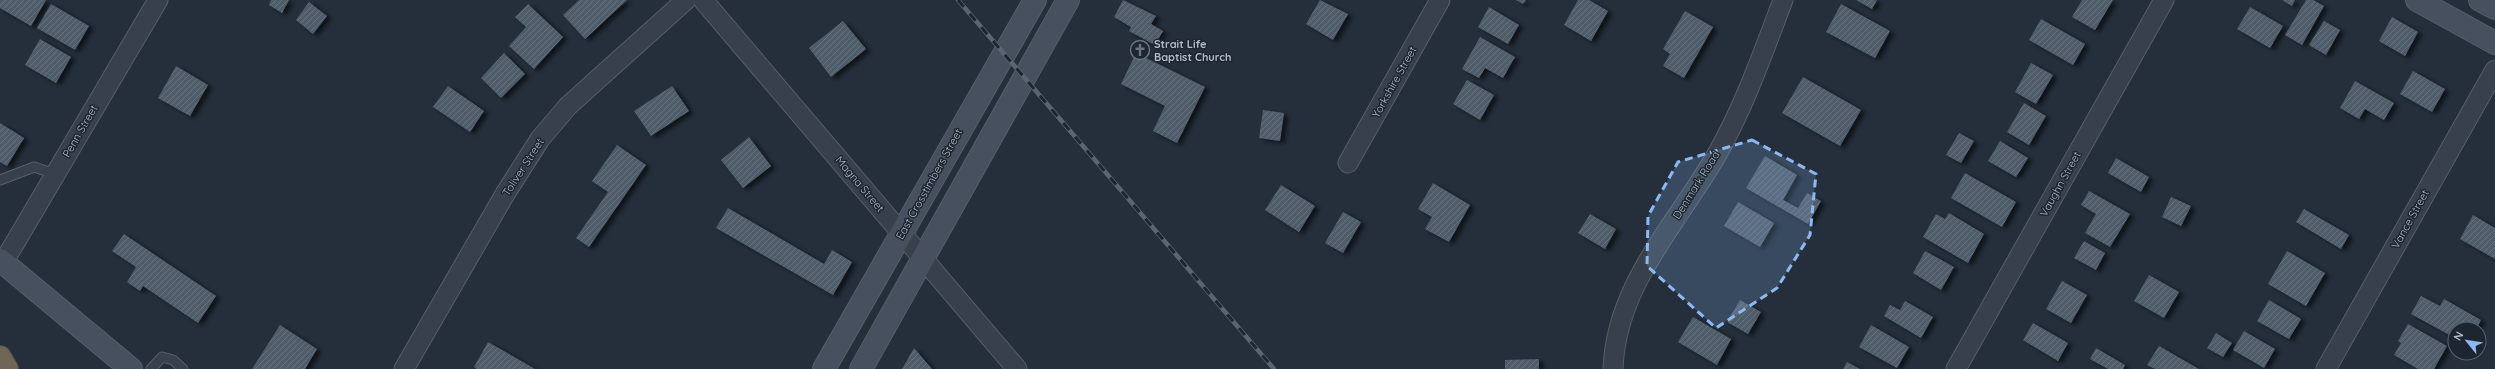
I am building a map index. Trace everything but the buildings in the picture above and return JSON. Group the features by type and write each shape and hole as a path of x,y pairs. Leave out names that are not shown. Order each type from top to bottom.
{"highway":[{"path":"0,357 7,369"}],"main road":[{"name":"East Crosstimbers Street","path":"824,369 902,234 951,143 1035,0"},
{"path":"861,369 1068,0"},
{"path":"2417,0 2495,44"},
{"path":"2480,0 2495,8"},
{"path":"2,262 130,369"}],"street":[{"name":"Toliver Street","path":"404,369 505,194 540,139 568,106 686,0"},
{"name":"Magna Street","path":"703,0 1017,369"},
{"name":"Yorkshire Street","path":"1348,163 1440,0"},
{"name":"Denmark Road","path":"1613,369 1620,323 1632,291 1643,268 1717,154 1756,74 1783,0"},
{"name":"Vaughn Street","path":"1956,369 2164,0"},
{"name":"Penn Street","path":"2,262 55,174 155,1"},
{"name":"Vance Street","path":"2326,369 2495,70"}],"lane":[{"path":"0,180 34,168 55,174"},
{"path":"151,369 162,357 173,360 183,369"}],"highlighted area":[{"path":"1752,140 1816,174 1810,235 1777,288 1716,328 1647,266 1648,216 1678,162"}],"railway":[{"path":"958,0 1274,369"}],"place":[{"name":"Strait Life Baptist Church","path":"1140,50"}]}
